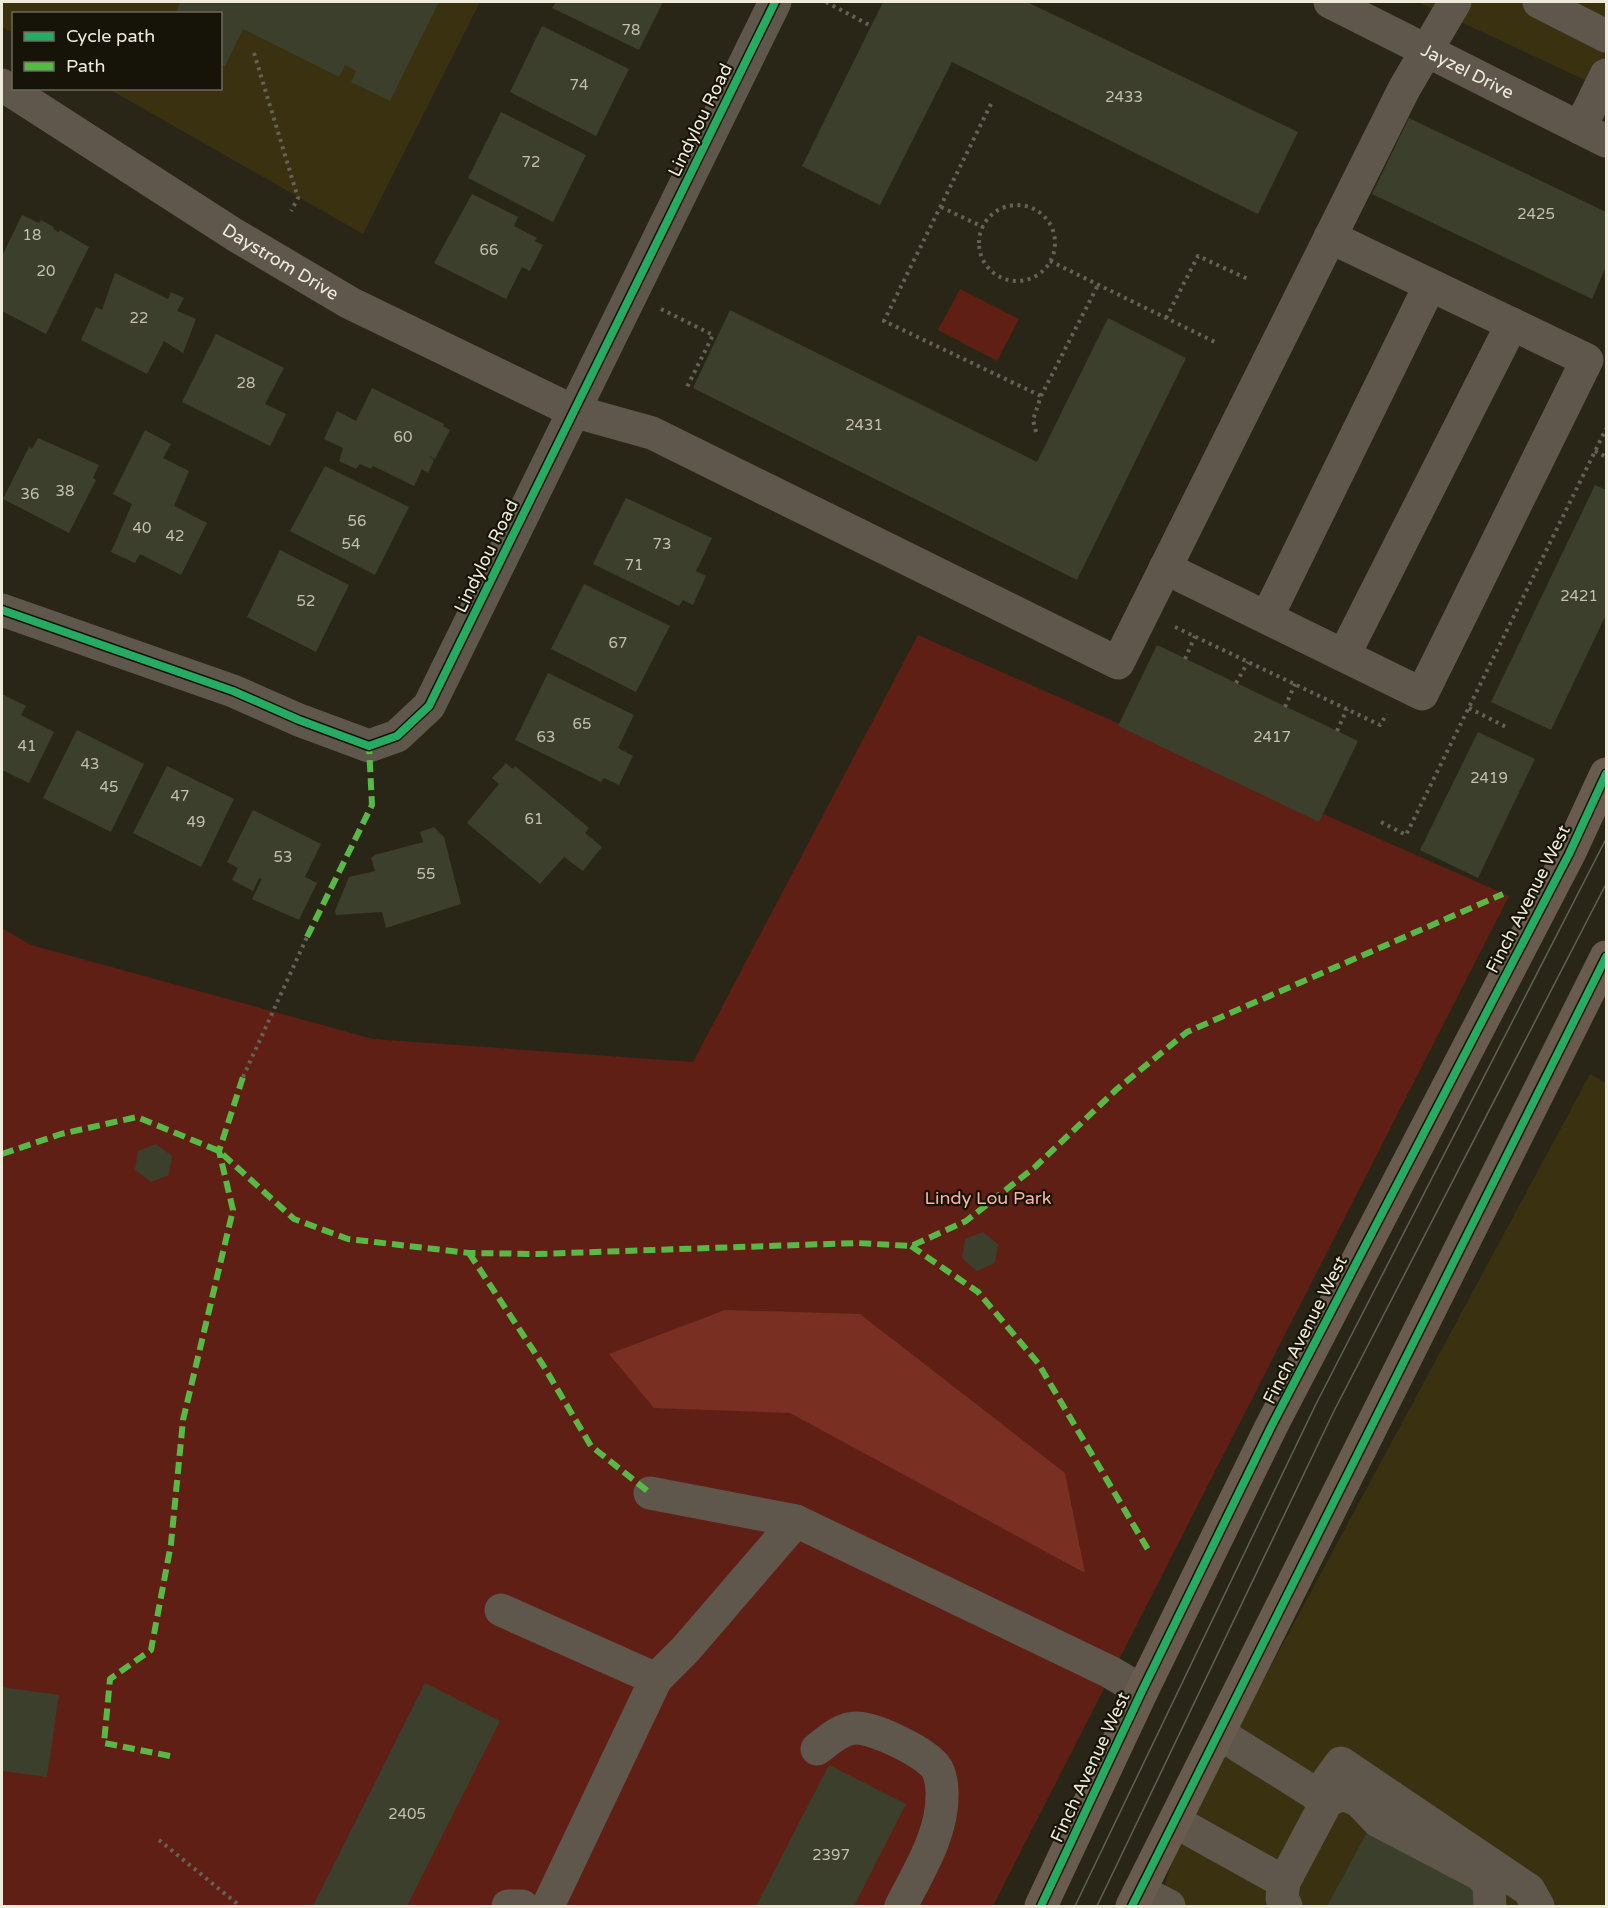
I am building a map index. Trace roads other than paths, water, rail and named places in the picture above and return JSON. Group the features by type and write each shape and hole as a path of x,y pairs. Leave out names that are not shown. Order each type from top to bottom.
{"main road":[{"name":"Finch Avenue West","path":"1041,1906 1142,1691 1271,1427 1563,865 1606,774"},
{"path":"1136,1899 1606,957"}],"street":[{"name":"Lindylou Road","path":"2,610 233,691 299,720 369,746 397,736 429,706 775,2"},
{"name":"Jayzel Drive","path":"1330,2 1593,134"},
{"path":"1330,237 1587,360 1422,694 1165,568 1330,237 1424,51 1455,2"},
{"path":"1539,2 1606,36"},
{"path":"1593,134 1606,75"},
{"name":"Daystrom Drive","path":"2,85 235,235 350,303 573,411 652,434 1118,663 1165,568"},
{"path":"1267,617 1430,285"},
{"path":"1344,655 1512,324"},
{"path":"650,1493 796,1521 1110,1672 1142,1691"},
{"path":"548,1906 656,1679 685,1650 796,1521"},
{"path":"501,1610 656,1679"},
{"path":"816,1749 838,1734 856,1728 890,1738 921,1753 937,1769 943,1789 942,1812 934,1839 901,1906"},
{"path":"1220,1734 1322,1798 1342,1794 1359,1801 1378,1821 1481,1875 1489,1885 1490,1906"},
{"path":"1176,1822 1285,1894 1322,1798 1341,1763 1529,1890 1538,1906"},
{"path":"1136,1899 1169,1906"},
{"path":"508,1906 522,1906"}],"tram line":[{"path":"1075,1906 1316,1404 1606,839"},
{"path":"1097,1906 1334,1411 1606,884"}],"park label":[{"name":"Lindy Lou Park","path":"988,1198"}]}
